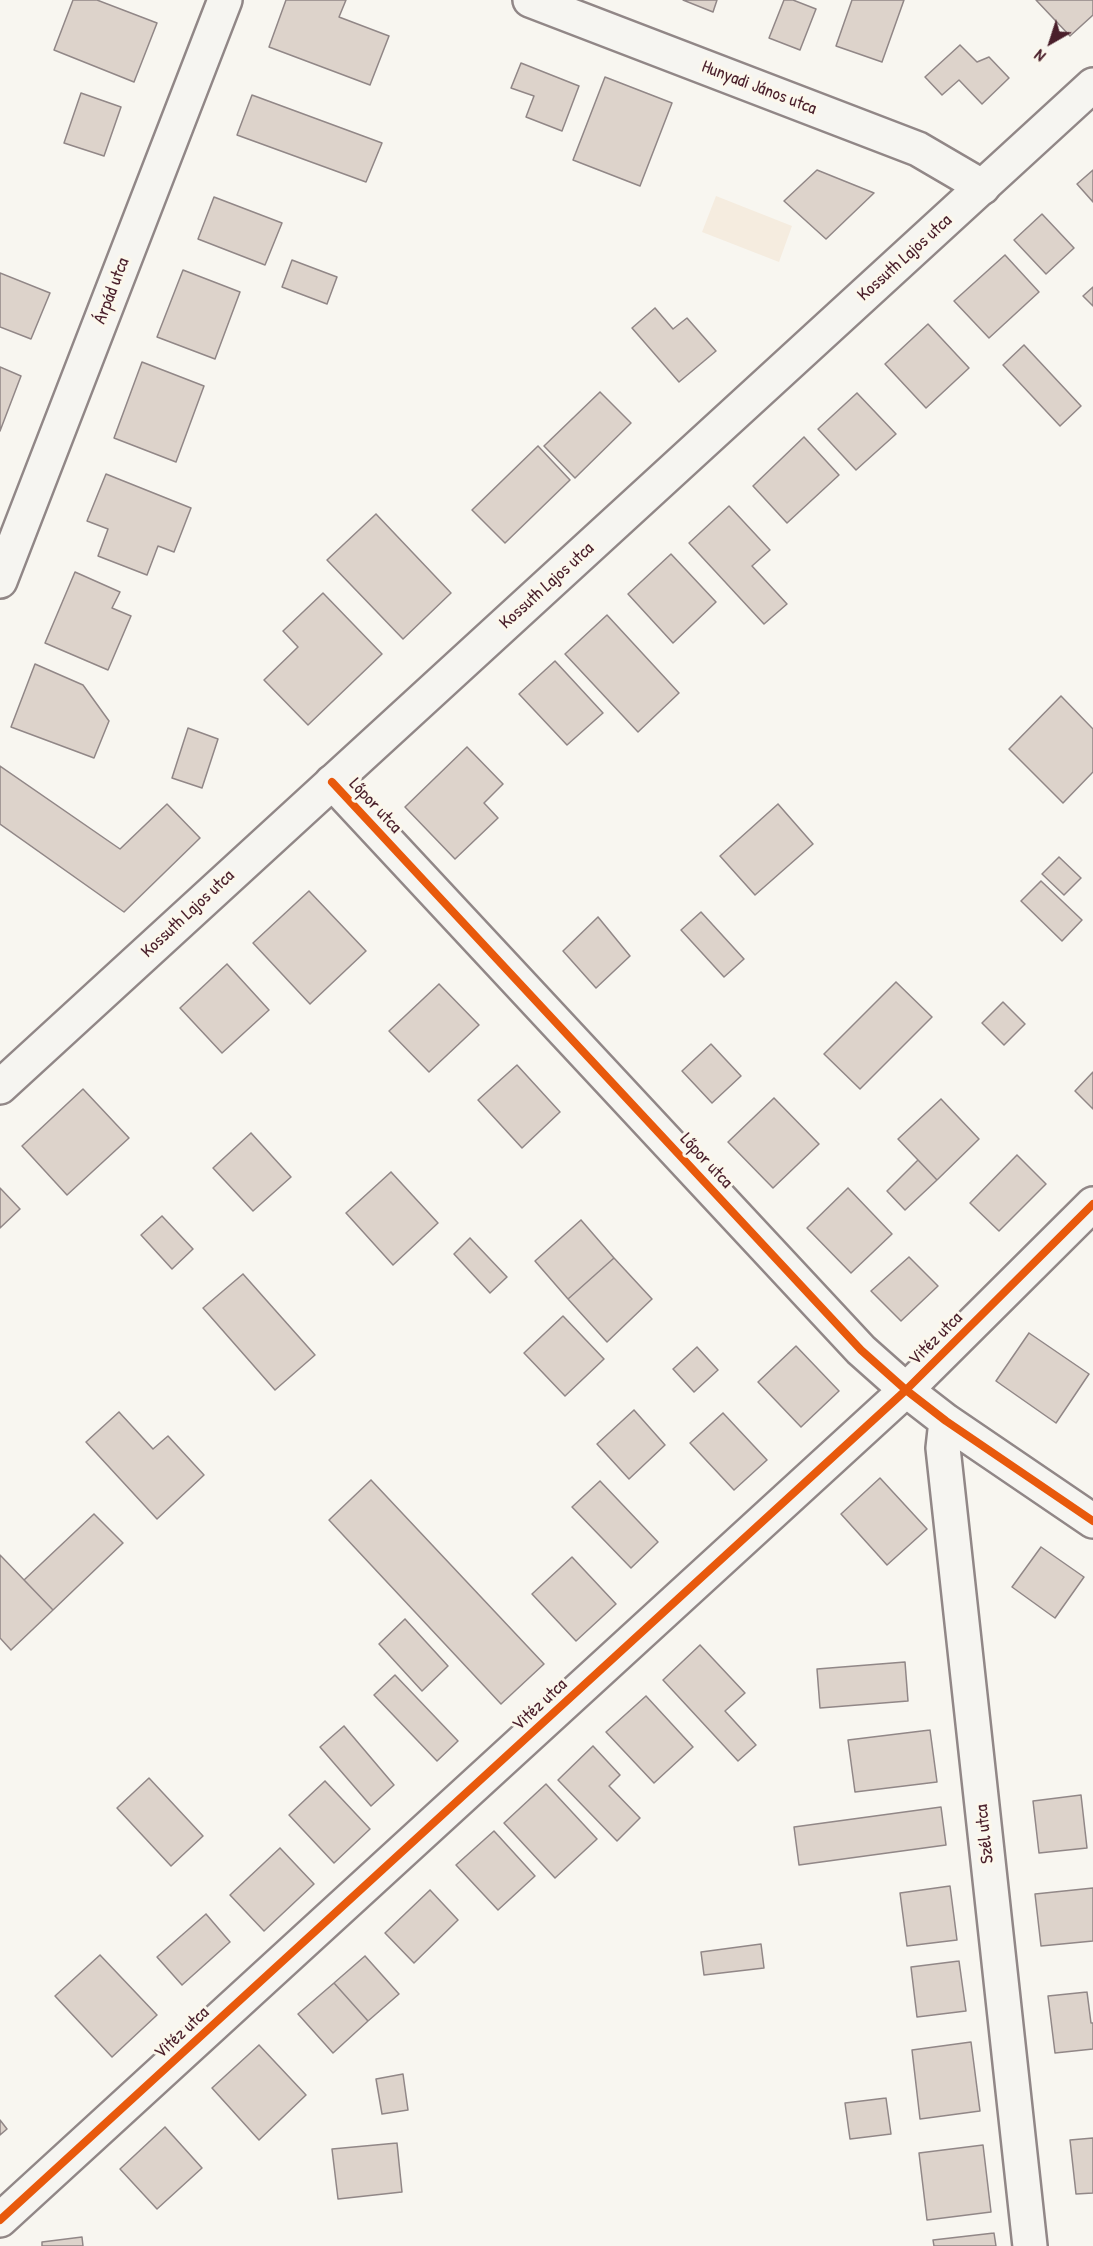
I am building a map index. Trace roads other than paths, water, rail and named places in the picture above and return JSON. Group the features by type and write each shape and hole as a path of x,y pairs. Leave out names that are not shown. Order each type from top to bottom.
{"street":[{"name":"Árpád utca","path":"0,581 225,0"},
{"name":"Hunyadi János utca","path":"530,0 918,149 983,187"},
{"name":"Kossuth Lajos utca","path":"0,1087 1093,85"},
{"name":"Lőpor utca","path":"332,782 861,1350 906,1390 946,1421 1093,1521"},
{"name":"Vitéz utca","path":"0,2220 906,1390 1093,1204"},
{"name":"Szél utca","path":"946,1421 943,1448 1030,2246"}]}
